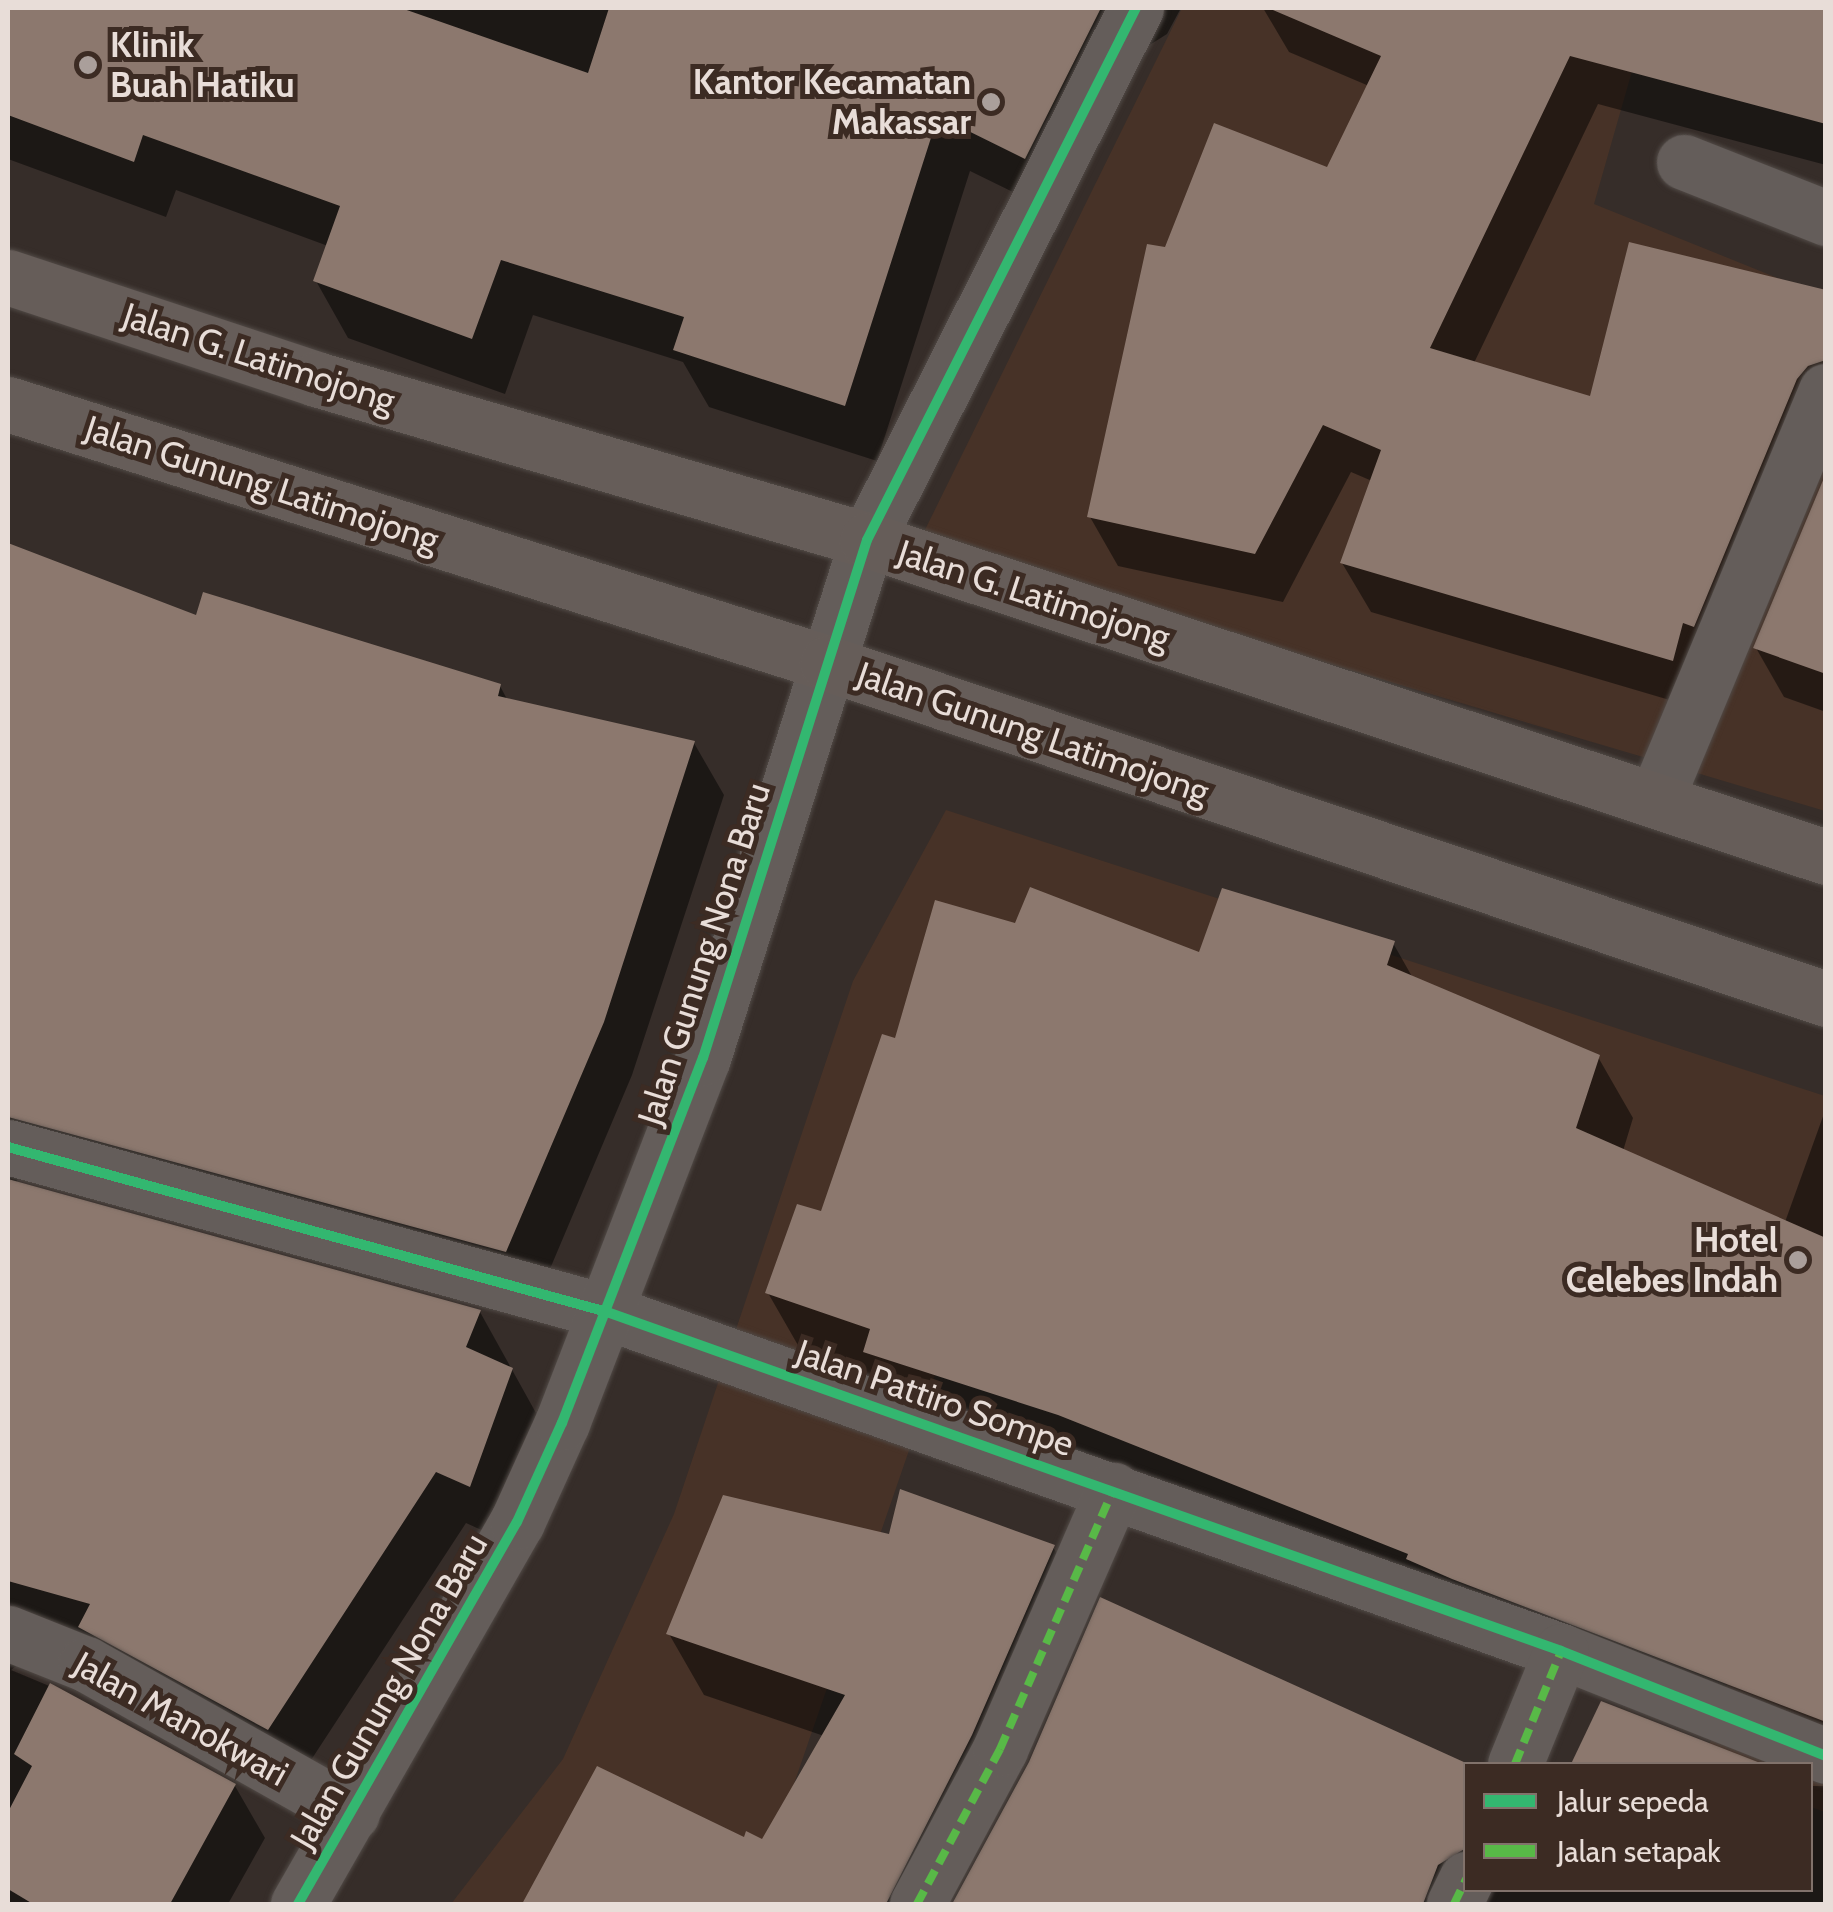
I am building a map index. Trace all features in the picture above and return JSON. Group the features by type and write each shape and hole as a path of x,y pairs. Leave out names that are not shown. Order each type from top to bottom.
{"main road":[{"name":"Jalan G. Latimojong","path":"8,277 316,379 868,540 1826,857"},
{"name":"Jalan Gunung Latimojong","path":"8,404 827,664 1826,1000"}],"street":[{"name":"Jalan Gunung Nona Baru","path":"298,1904 517,1522 606,1312 703,1058 868,540 1136,8"},
{"path":"1684,162 1826,218"},
{"path":"1656,800 1826,391"},
{"name":"Jalan Pattiro Sompe","path":"8,1147 606,1312 1561,1652 1826,1756"},
{"path":"917,1904 1000,1748 1112,1490"},
{"name":"Jalan Manokwari","path":"8,1632 86,1664 352,1813"},
{"path":"1516,1762 1561,1652"}],"shaded area":[{"path":"1182,8 1650,8 1594,204 1825,297 1825,811 919,542"},
{"path":"946,810 1825,1096 1825,1812 1813,1808 1813,1762 1705,1762 1770,1533 994,1204 786,1807 721,1904 451,1904 563,1759 674,1514 853,981"}],"building":[{"path":"8,8 401,8 588,73 609,8 1101,8 1025,159 938,116 845,406 673,350 684,317 501,260 472,339 313,281 340,206 143,135 134,162 8,115"},
{"path":"1268,8 1826,8 1826,124 1570,56 1430,348 1590,396 1629,242 1826,290 1826,360 1808,366 1797,379 1694,627 1683,623 1673,661 1340,563 1381,450 1323,425 1255,554 1087,517 1147,244 1165,247 1214,123 1327,167 1381,56"},
{"path":"1826,473 1826,674 1753,648"},
{"path":"8,543 196,615 203,592 501,684 498,696 695,741 604,1022 506,1252 8,1117"},
{"path":"1030,887 1199,952 1222,888 1395,941 1387,965 1600,1055 1576,1128 1826,1238 1826,1722 1452,1579 1406,1559 1408,1554 1058,1415 863,1352 870,1329 765,1293 797,1204 821,1211 882,1034 895,1038 935,900 1015,923"},
{"path":"8,1179 481,1310 466,1347 513,1368 470,1487 436,1472 268,1730 78,1627 90,1604 8,1581"},
{"path":"900,1489 1055,1545 972,1735 886,1904 522,1904 597,1766 744,1837 746,1831 762,1839 845,1695 666,1634 723,1495 889,1534"},
{"path":"1100,1597 1464,1762 1463,1850 1438,1865 1423,1904 952,1904 1029,1762"},
{"path":"50,1683 236,1784 170,1904 33,1904 8,1889 8,1812 32,1766 14,1754"},
{"path":"1601,1701 1758,1762 1572,1762"}],"marked path":[{"path":"917,1904 1000,1749 1113,1490"},
{"path":"1516,1762 1561,1651"},
{"path":"1454,1904 1463,1885"}],"cycle path":[{"path":"298,1904 517,1522 562,1423 703,1058 867,540 1136,8"},
{"path":"8,1147 607,1312 1561,1651 1826,1756"}],"place":[{"name":"Klinik Buah Hatiku","path":"88,65"},
{"name":"Kantor Kecamatan Makassar","path":"991,102"},
{"name":"Hotel Celebes Indah","path":"1798,1260"}]}
